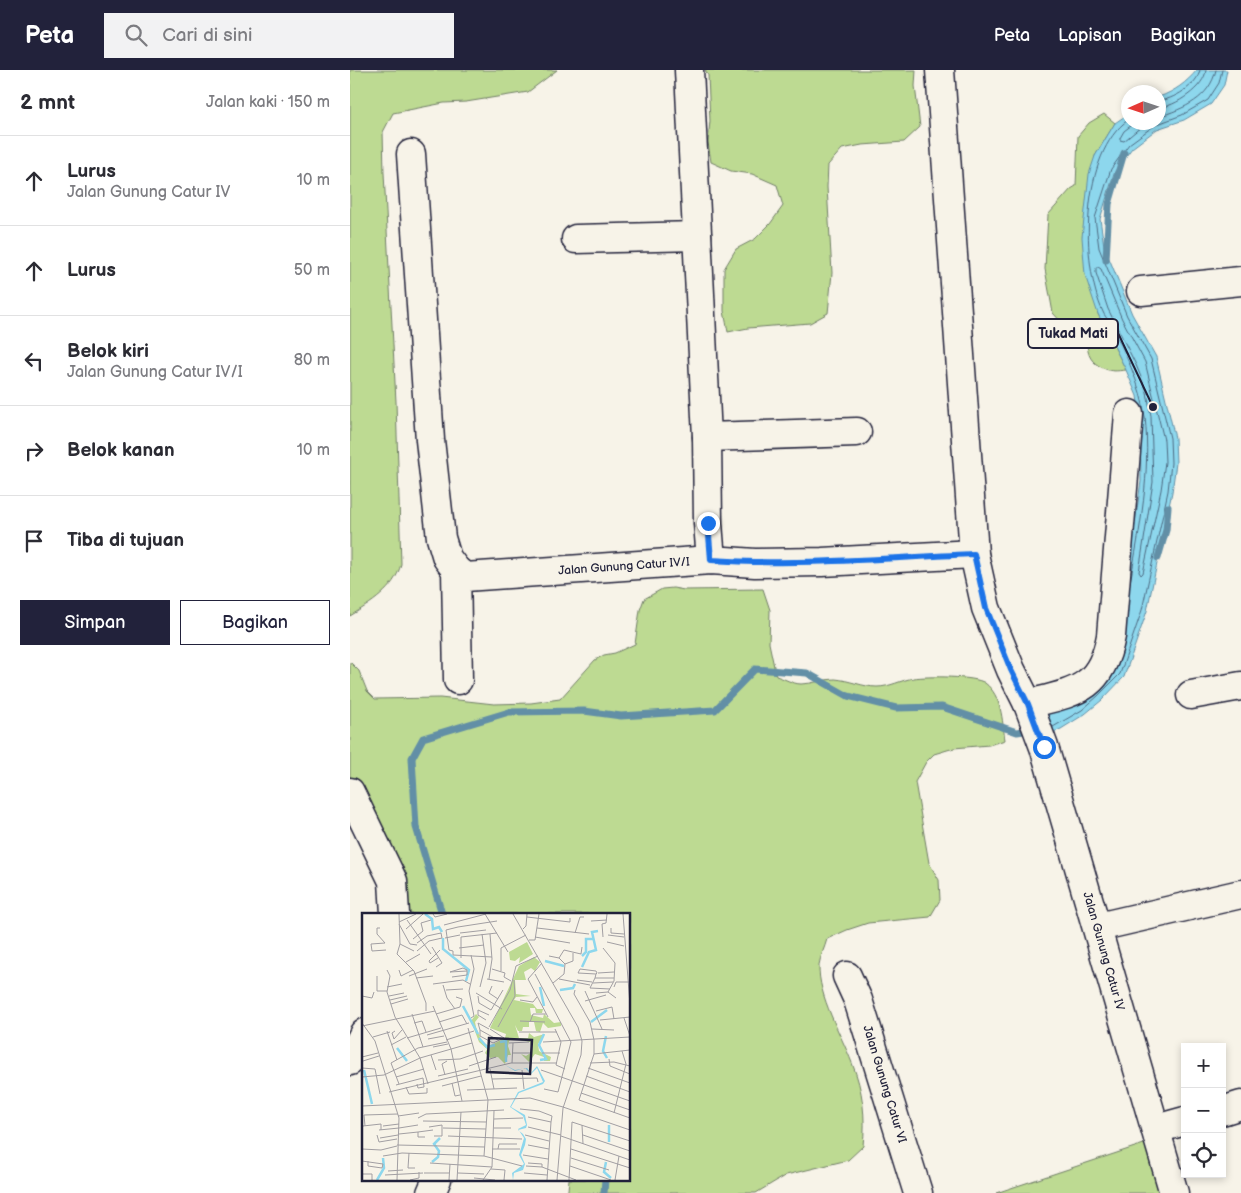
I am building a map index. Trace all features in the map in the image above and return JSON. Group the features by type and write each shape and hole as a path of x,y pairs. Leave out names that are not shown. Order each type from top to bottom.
{"street":[{"path":"689,70 707,437 708,523 711,560"},
{"name":"Jalan Gunung Catur IV","path":"940,70 974,554 986,608 1011,670 1029,707 1044,747 1174,1193"},
{"path":"411,154 430,440 440,538 447,558 456,570 458,680"},
{"path":"576,239 697,236"},
{"path":"1141,291 1241,280"},
{"path":"1029,707 1069,693 1090,682 1103,666 1108,654 1129,414"},
{"path":"707,437 857,432"},
{"name":"Jalan Gunung Catur IV/I","path":"456,570 465,577 711,560 756,563 822,562 974,554"},
{"path":"1191,695 1241,686"},
{"path":"350,792 393,881 395,913"},
{"path":"1098,927 1241,894"},
{"name":"Jalan Gunung Catur VI","path":"847,976 858,1000 918,1193"},
{"path":"350,1061 362,1037"},
{"path":"1226,1110 1241,1106"},
{"path":"1156,1129 1181,1122"},
{"path":"431,1193 437,1180"}],"green space":[{"path":"350,70 557,70 528,92 466,102 444,103 393,113 383,132 396,402 401,564 393,581 381,595 350,616"},
{"path":"705,70 916,70 915,86 920,127 904,142 862,145 842,149 828,165 827,187 832,273 828,313 810,323 748,328 728,332 724,311 724,269 736,249 755,239 770,224 783,206 777,185 752,174 731,171 711,162 708,142 710,121 708,75"},
{"path":"1104,114 1115,123 1095,156 1098,314 1126,370 1117,371 1103,368 1096,364 1089,354 1085,336 1077,325 1064,325 1053,313 1045,269 1048,215 1071,189 1076,186 1078,136 1089,123"},
{"path":"662,589 763,589 770,610 769,643 776,676 795,683 805,684 835,679 877,687 914,678 939,677 972,679 985,683 991,688 998,701 1005,740 989,745 954,748 934,754 926,762 915,782 929,863 939,880 940,900 930,917 868,923 827,939 819,965 822,990 859,1083 864,1114 863,1146 848,1160 786,1175 756,1193 566,1193 569,1180 630,1180 630,913 404,913 350,783 350,662 359,671 367,691 375,699 440,698 494,704 531,703 560,699 595,660 635,644 640,610 644,599"},
{"path":"1165,1137 1186,1193 996,1193"}],"water":[{"path":"1197,70 1227,70 1224,85 1211,104 1184,120 1166,126 1166,94 1189,79"},
{"path":"1121,119 1121,130 1156,130 1132,148 1115,171 1100,219 1104,246 1132,314 1156,357 1175,438 1176,463 1172,492 1147,611 1124,677 1102,700 1085,714 1061,729 1047,735 1038,711 1082,691 1132,545 1141,481 1140,418 1137,396 1098,314 1085,275 1082,237 1089,174 1095,156 1115,123"}],"waterway":[{"path":"1106,260 1109,204 1124,153"},
{"path":"1158,558 1166,530 1168,507"},
{"path":"442,913 416,827 412,758 423,738 509,712 584,711 621,716 715,710 755,669 807,673 848,696 896,708 942,707 1017,732 1031,730"},
{"path":"604,1193 605,1180"}],"place":[{"name":"Tukad Mati","path":"1153,407"}],"route":[{"path":"708,523 711,560 756,563 822,562 974,554 986,608 1011,670 1028,704 1044,747"}]}
